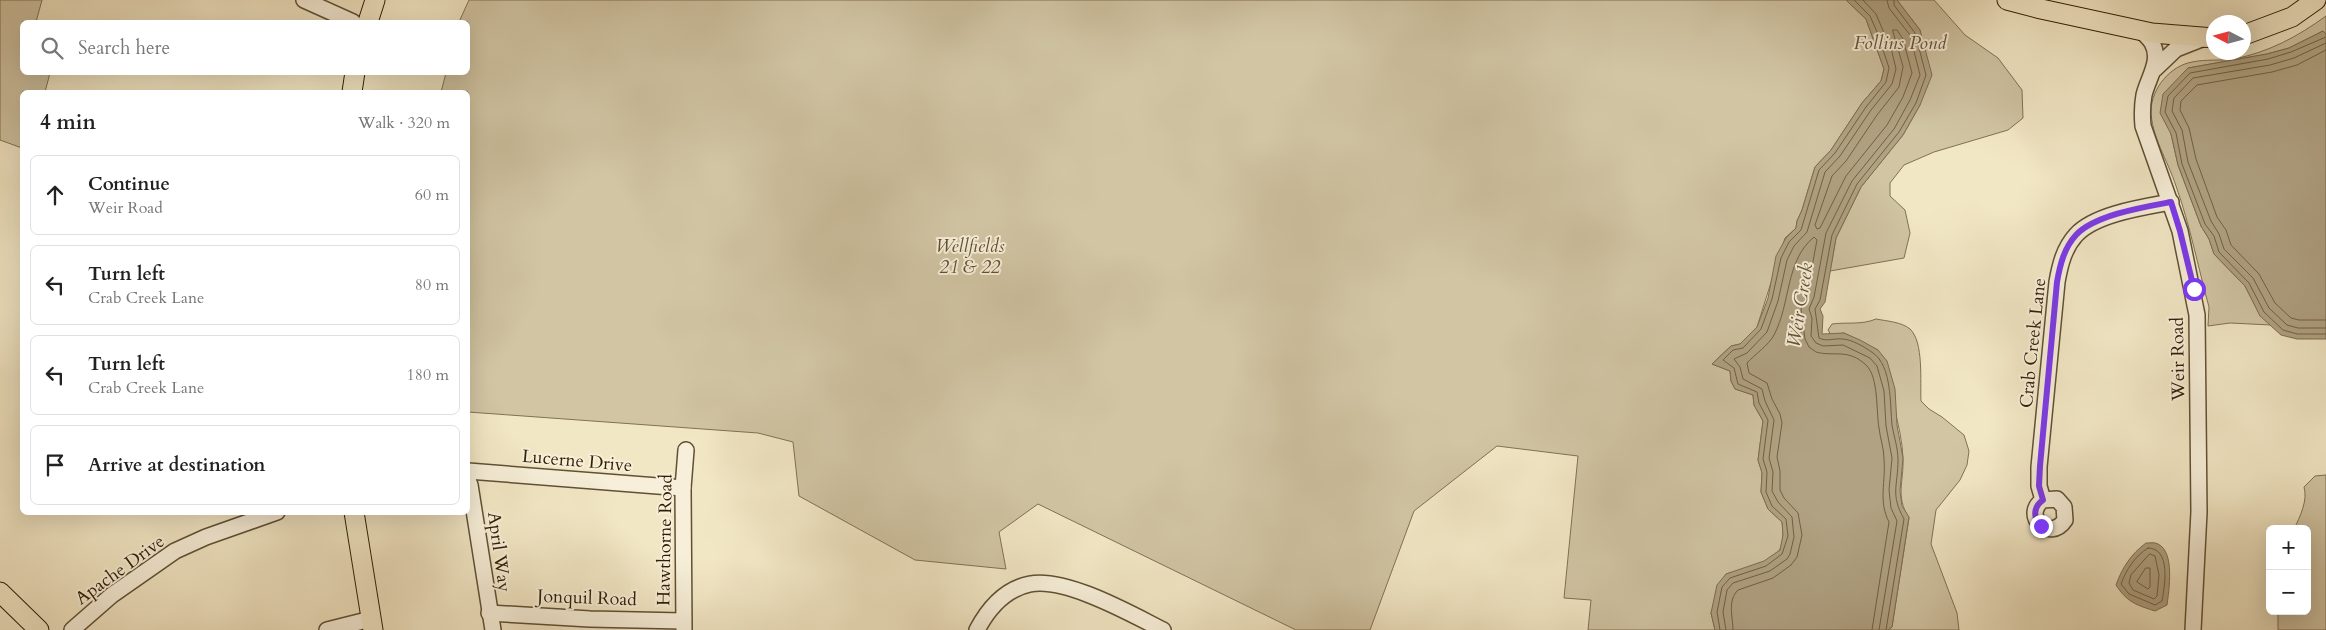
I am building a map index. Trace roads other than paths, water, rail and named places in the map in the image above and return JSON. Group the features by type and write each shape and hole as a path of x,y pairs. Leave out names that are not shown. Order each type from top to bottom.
{"main road":[{"path":"369,20 375,0"},
{"path":"2007,0 2041,10 2142,31 2206,38"},
{"path":"2251,32 2292,17 2316,0"},
{"path":"352,90 355,75"},
{"path":"354,515 372,624"},
{"path":"0,592 39,630"}],"street":[{"path":"304,0 349,20"},
{"path":"2142,31 2152,42 2155,69"},
{"name":"Weir Road","path":"2193,630 2199,537 2197,314 2188,262 2171,202 2146,137 2142,116 2144,93 2155,69 2176,49 2206,39"},
{"name":"Crab Creek Lane","path":"2043,500 2039,486 2040,466 2057,282 2060,265 2067,248 2076,234 2102,219 2171,202"},
{"name":"Hawthorne Road","path":"683,625 683,488 686,450"},
{"name":"Lucerne Drive","path":"470,471 683,488"},
{"name":"April Way","path":"470,485 493,630"},
{"name":"Apache Drive","path":"72,630 112,595 175,551 206,537 268,515"},
{"path":"977,630 989,609 1017,588 1031,584 1068,588 1117,606 1162,630"},
{"name":"Jonquil Road","path":"489,612 683,625"},
{"path":"327,630 372,624"}],"water":[{"path":"1846,0 1897,0 1920,30 1932,75 1920,105 1903,135 1861,187 1836,238 1825,302 1820,309 1823,316 1822,334 1844,333 1878,350 1887,361 1895,389 1897,425 1903,458 1900,491 1902,506 1909,517 1892,627 1888,630 1715,630 1711,613 1717,585 1726,574 1764,561 1780,550 1783,535 1782,522 1768,509 1761,492 1762,473 1758,460 1763,421 1754,405 1753,395 1735,389 1731,381 1730,371 1712,364 1731,346 1740,344 1757,327 1768,298 1776,256 1786,238 1796,228 1815,167 1831,150 1862,103 1881,81 1884,69 1866,19"},
{"path":"2323,31 2326,34 2326,339 2297,339 2281,335 2260,316 2245,286 2214,254 2209,239 2201,226 2178,165 2171,134 2160,113 2163,94 2188,68 2233,60 2251,60 2251,57 2289,48"},
{"path":"2146,543 2157,543 2163,548 2169,563 2170,581 2167,605 2155,611 2132,602 2116,585 2128,562"}],"water label":[{"name":"Follins Pond","path":"1900,43"},
{"name":"Weir Creek","path":"1800,305"}],"park label":[{"name":"Wellfields 21 & 22","path":"970,256"}]}
